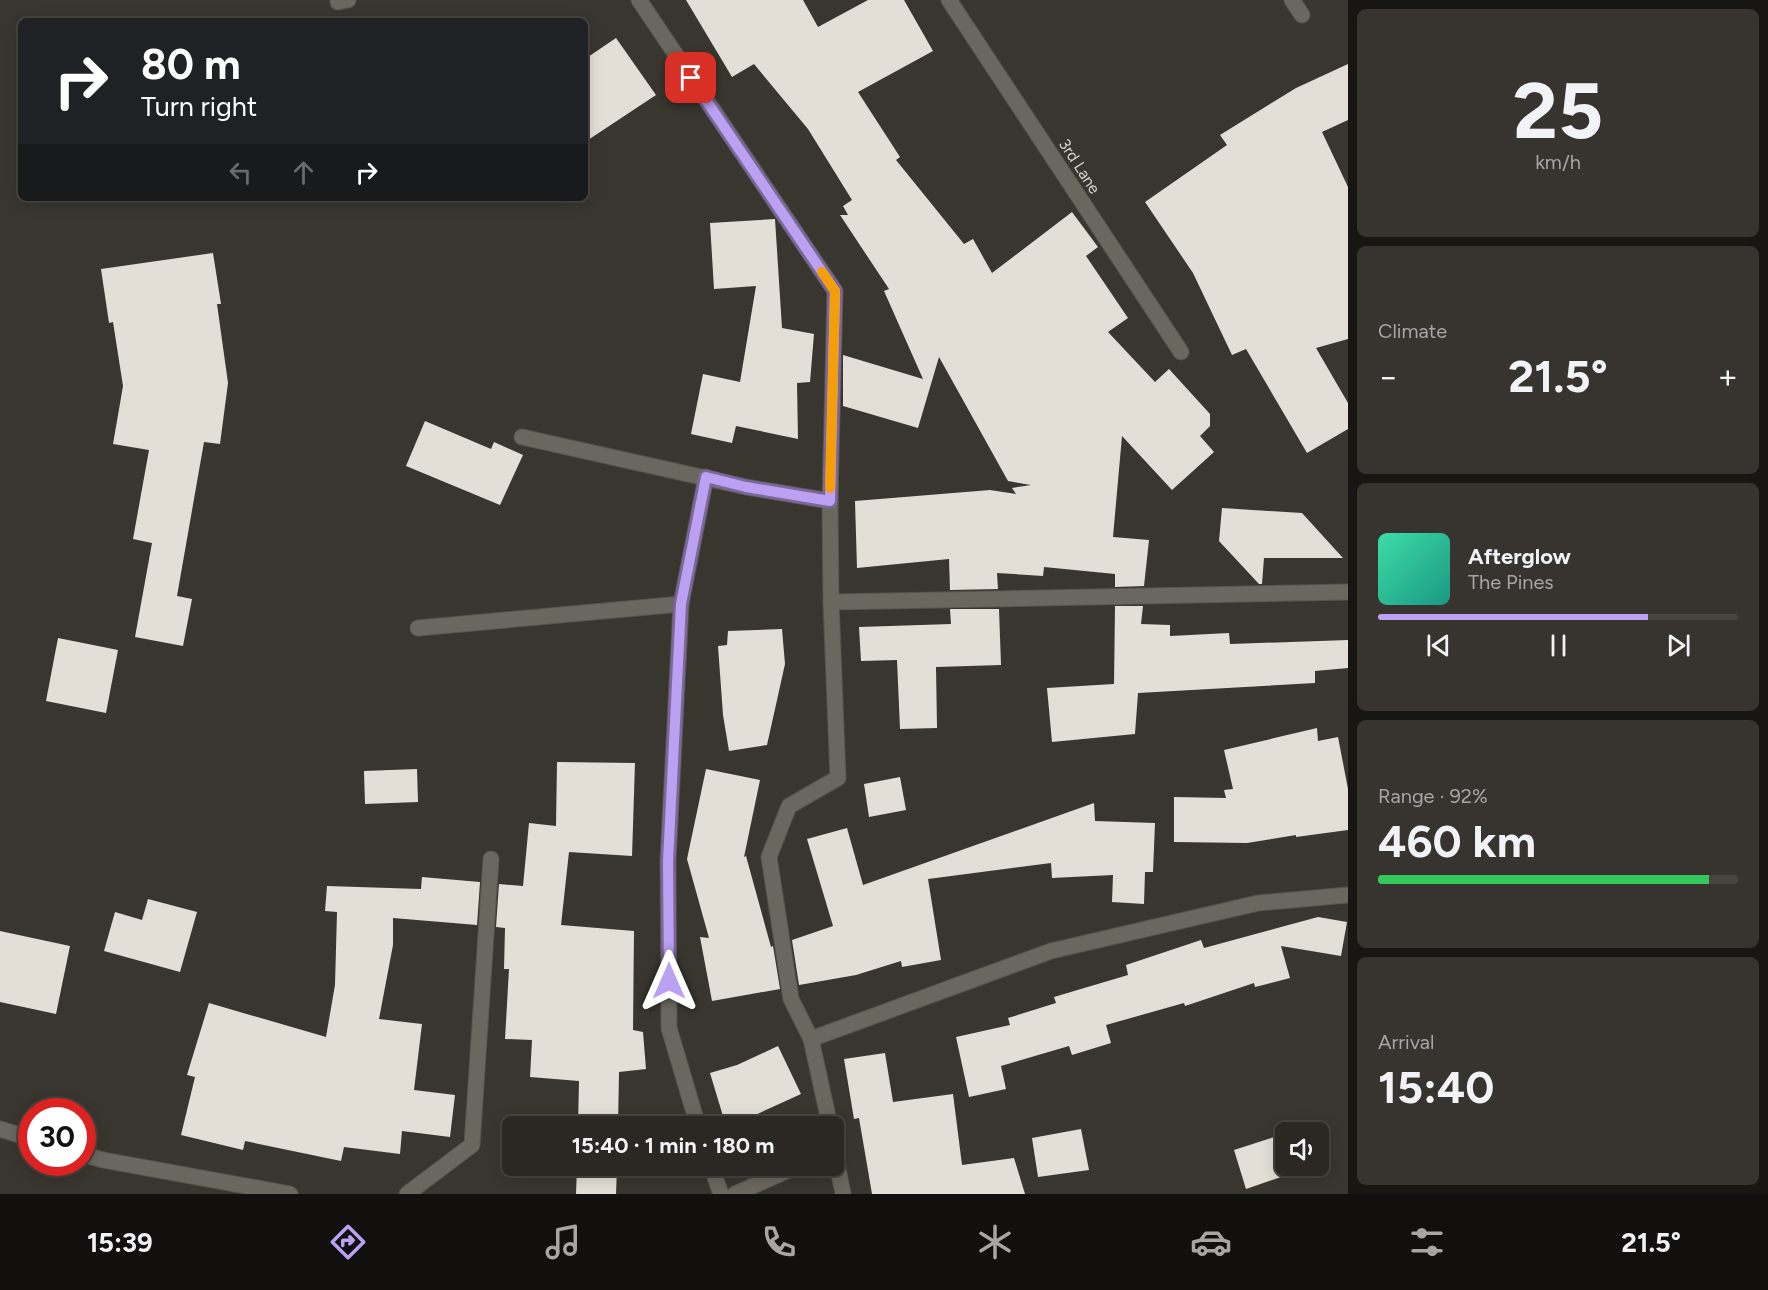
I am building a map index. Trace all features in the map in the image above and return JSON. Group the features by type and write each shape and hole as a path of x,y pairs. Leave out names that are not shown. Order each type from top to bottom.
{"street":[{"path":"639,0 835,291 830,501 831,602 838,778 789,806 769,857 790,999 811,1040 828,1116"},
{"name":"3rd Lane","path":"949,0 1181,352"},
{"path":"1292,0 1302,15"},
{"path":"522,437 746,487 830,501"},
{"path":"695,1116 669,1028 668,861 681,604 706,477"},
{"path":"831,602 1348,592"},
{"path":"418,628 681,604"},
{"path":"407,1194 472,1145 491,859"},
{"path":"811,1040 1051,951 1258,903 1348,895"},
{"path":"0,1129 18,1135"},
{"path":"96,1158 290,1194"},
{"path":"715,1176 721,1194"},
{"path":"735,1194 776,1176"},
{"path":"839,1176 843,1194"}],"building":[{"path":"686,0 803,0 818,27 868,0 904,0 933,51 858,92 900,157 896,160 964,244 973,239 992,273 1072,212 1098,247 1086,256 1128,318 1108,332 1155,382 1169,369 1210,414 1210,426 1200,436 1214,452 1172,490 1122,436 1113,537 1149,540 1144,586 1115,587 1115,574 1044,567 1043,576 997,573 998,589 950,590 949,559 857,568 855,501 990,490 1016,494 1012,488 1031,485 1008,481 939,357 918,428 843,406 843,355 923,379 884,291 889,289 840,215 848,215 843,206 852,200 808,129 754,64 732,77"},
{"path":"616,38 656,95 588,140 588,57"},
{"path":"1348,64 1348,120 1322,132 1348,187 1348,339 1316,348 1348,403 1348,429 1307,453 1246,349 1232,355 1193,273 1145,202 1227,145 1220,135 1296,88"},
{"path":"775,219 782,328 814,334 810,382 797,383 798,439 736,426 732,443 691,434 703,374 740,382 756,286 714,289 710,223"},
{"path":"213,253 221,304 217,304 228,383 220,444 204,442 177,596 192,599 183,646 135,637 152,543 133,539 149,450 113,444 123,386 113,322 109,323 101,269"},
{"path":"425,421 491,449 494,442 523,455 500,505 406,466"},
{"path":"1222,508 1302,513 1343,558 1264,558 1262,584 1259,584 1219,541"},
{"path":"1115,606 1143,606 1141,624 1170,625 1170,636 1229,633 1230,644 1348,640 1348,668 1315,671 1315,683 1138,693 1135,734 1052,742 1047,688 1114,684"},
{"path":"950,609 999,609 1001,665 936,667 937,728 900,729 897,660 861,661 859,627 951,624"},
{"path":"782,629 785,664 767,745 729,751 723,715 718,646 727,645 728,631"},
{"path":"58,638 118,650 106,713 46,701"},
{"path":"1317,728 1318,741 1338,737 1348,789 1348,830 1247,843 1174,842 1174,797 1226,798 1224,790 1233,789 1224,750"},
{"path":"557,762 635,763 632,856 569,852 561,925 634,931 633,1030 643,1032 646,1069 619,1072 618,1116 578,1116 579,1081 530,1077 532,1040 505,1039 509,969 504,969 505,928 496,927 499,884 523,886 529,823 556,826"},
{"path":"417,769 418,802 365,804 364,771"},
{"path":"706,769 760,780 744,857 746,856 771,947 773,946 780,989 712,1001 700,937 709,938 687,859"},
{"path":"900,777 906,810 869,817 864,784"},
{"path":"1094,803 1095,821 1155,823 1153,872 1145,872 1144,904 1112,902 1113,875 1052,878 1051,863 928,879 941,960 902,967 901,961 856,975 799,985 792,940 833,926 807,839 847,828 863,885"},
{"path":"422,877 480,882 477,925 393,918 393,945 379,1019 422,1024 414,1090 455,1095 450,1137 402,1131 400,1154 344,1147 341,1161 245,1141 243,1150 181,1135 195,1077 187,1075 209,1003 326,1037 335,985 337,912 325,911 327,886 421,889"},
{"path":"148,899 197,912 180,972 104,951 115,912 142,920"},
{"path":"1318,917 1347,922 1341,956 1281,946 1290,978 1255,987 1254,983 1185,1006 1184,1003 1106,1025 1111,1043 1072,1055 1069,1046 1001,1066 1006,1089 969,1097 956,1037 1010,1025 1008,1018 1056,1003 1054,997 1128,975 1126,965 1201,940 1204,948"},
{"path":"0,931 70,946 56,1014 0,1002"},
{"path":"778,1046 801,1094 753,1116 723,1116 710,1073 737,1065"},
{"path":"885,1053 893,1102 953,1094 962,1165 1014,1158 1025,1194 872,1194 859,1118 854,1119 844,1059"},
{"path":"1081,1129 1089,1170 1038,1177 1032,1138"},
{"path":"1274,1137 1275,1176 1284,1176 1246,1189 1234,1150"},
{"path":"577,1176 617,1176 616,1194 576,1194"}],"slow traffic":[{"path":"822,272 835,291 830,488"}],"route":[{"path":"669,981 668,861 681,604 706,477 746,487 830,501 835,291 691,78"}]}
